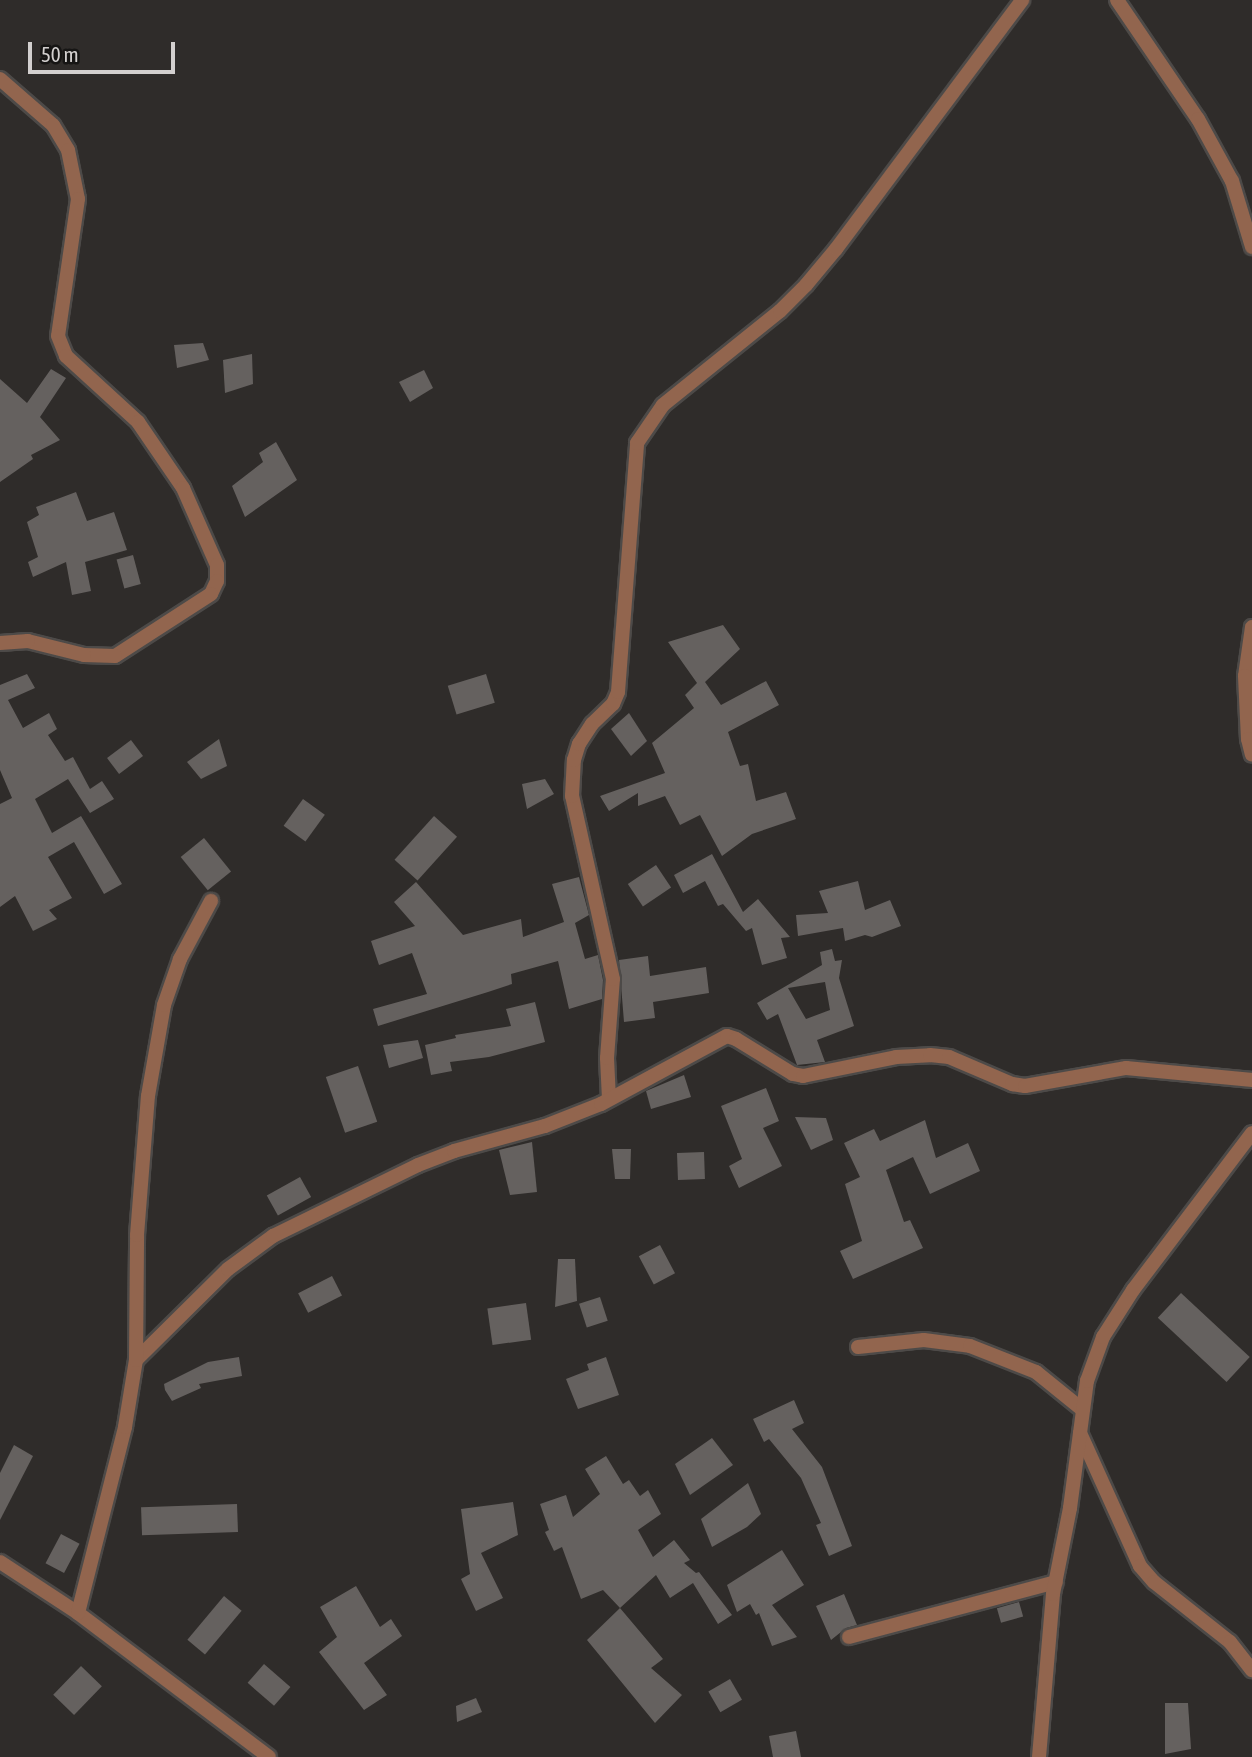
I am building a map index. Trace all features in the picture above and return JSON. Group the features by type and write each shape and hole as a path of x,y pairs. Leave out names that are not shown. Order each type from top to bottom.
{"street":[{"path":"610,1099 607,1058 613,979 572,796 573,772 579,744 592,724 613,704 621,678 637,443 663,405 780,311 806,285 836,249 1022,0"},
{"path":"1117,0 1198,119 1232,181 1252,247"},
{"path":"0,79 53,125 68,150 78,199 58,336 66,356 138,422 183,488 217,565 217,581 211,594 115,656 85,655 27,641 0,643"},
{"path":"1252,627 1244,676 1248,739 1252,755"},
{"path":"78,1612 125,1427 135,1360 136,1235 148,1096 169,984 211,901"},
{"path":"135,1360 228,1269 273,1236 418,1165 454,1151 545,1126 610,1099 727,1036 793,1074 803,1076 896,1058 930,1055 949,1056 1012,1084 1025,1086 1126,1068 1252,1080"},
{"path":"1039,1757 1056,1582 1087,1381 1102,1337 1133,1290 1252,1133"},
{"path":"858,1347 924,1340 970,1346 1036,1372 1083,1410"},
{"path":"1080,1432 1140,1566 1154,1582 1230,1642 1252,1670"},
{"path":"0,1562 78,1612 269,1757"},
{"path":"849,1637 1056,1582"}],"building":[{"path":"203,343 209,360 177,368 174,345"},
{"path":"252,354 253,384 225,393 223,360"},
{"path":"51,369 66,378 40,417 60,440 31,455 33,459 0,482 0,379 27,403"},
{"path":"424,370 433,388 410,402 399,382"},
{"path":"276,442 297,480 245,517 232,486 263,462 259,453"},
{"path":"76,492 87,521 114,512 127,550 85,562 91,591 72,595 66,562 33,577 28,562 38,557 27,522 39,515 36,507"},
{"path":"133,555 141,584 124,588 117,559"},
{"path":"723,625 740,649 705,682 721,705 766,681 779,705 728,732 740,766 748,764 756,801 786,792 796,819 752,834 722,856 700,815 680,825 665,796 638,806 638,793 609,811 600,796 665,773 652,743 694,708 685,695 697,683 668,642"},
{"path":"27,674 35,688 8,700 23,728 49,713 57,729 48,735 65,761 73,757 90,789 102,781 114,799 90,813 68,779 35,799 52,833 81,816 122,884 104,894 74,842 48,857 72,898 49,910 57,919 33,931 15,896 0,907 0,804 12,798 0,770 0,685"},
{"path":"486,674 495,703 457,714 448,686"},
{"path":"629,713 647,741 631,756 611,729"},
{"path":"219,739 227,766 201,779 187,762"},
{"path":"131,740 143,756 119,774 107,758"},
{"path":"545,779 554,794 527,809 522,784"},
{"path":"303,799 325,815 305,842 284,826"},
{"path":"434,816 457,837 418,881 395,860"},
{"path":"204,838 231,871 208,890 181,857"},
{"path":"712,854 743,912 758,899 790,937 781,938 787,958 762,965 752,928 746,931 723,904 718,906 705,881 683,893 674,875"},
{"path":"656,865 671,887 643,906 628,884"},
{"path":"579,877 589,915 575,923 585,959 598,955 603,980 602,999 569,1009 558,961 511,974 512,984 378,1026 373,1009 427,994 412,953 379,965 371,941 415,926 394,902 416,882 463,935 521,919 523,937 564,922 552,884"},
{"path":"858,881 865,910 890,900 901,926 872,937 865,935 845,941 843,928 798,936 796,915 828,913 819,891"},
{"path":"832,949 835,961 842,960 839,978 854,1026 817,1040 825,1062 797,1065 778,1014 767,1020 757,1003 822,965 820,952","holes":["825,982 830,1010 806,1019 788,988"]},
{"path":"648,956 650,976 706,967 709,993 653,1002 655,1018 624,1022 619,960"},
{"path":"535,1002 545,1042 489,1057 450,1062 452,1071 431,1075 425,1045 456,1038 455,1035 511,1026 506,1009"},
{"path":"418,1040 423,1058 389,1068 383,1045"},
{"path":"358,1066 377,1122 345,1133 326,1077"},
{"path":"684,1075 691,1097 651,1109 646,1091"},
{"path":"766,1088 779,1121 763,1128 782,1166 739,1188 729,1166 742,1159 721,1106"},
{"path":"795,1117 826,1118 833,1140 811,1150"},
{"path":"925,1120 936,1158 968,1143 980,1171 930,1194 913,1157 886,1170 904,1222 910,1220 923,1248 853,1279 840,1251 862,1241 845,1184 860,1177 844,1143 874,1129 880,1141"},
{"path":"532,1142 537,1192 510,1195 499,1150"},
{"path":"612,1149 631,1149 630,1179 615,1179"},
{"path":"704,1152 705,1179 678,1180 677,1153"},
{"path":"300,1177 311,1197 278,1216 267,1195"},
{"path":"660,1245 675,1273 654,1285 639,1256"},
{"path":"558,1259 575,1259 577,1301 555,1307"},
{"path":"332,1276 342,1296 308,1313 298,1293"},
{"path":"1181,1293 1250,1357 1227,1382 1158,1318"},
{"path":"600,1297 608,1321 587,1328 579,1304"},
{"path":"526,1303 531,1340 493,1345 487,1308"},
{"path":"239,1357 242,1376 199,1384 201,1388 172,1401 165,1390 164,1384 208,1362"},
{"path":"606,1357 619,1395 578,1409 566,1379 589,1370 587,1364"},
{"path":"794,1400 804,1423 792,1429 822,1467 852,1546 829,1556 816,1525 821,1523 801,1478 769,1439 764,1442 753,1419"},
{"path":"712,1438 733,1465 690,1495 675,1464"},
{"path":"14,1445 33,1456 0,1520 0,1473"},
{"path":"606,1456 623,1484 629,1480 640,1496 648,1490 661,1514 638,1530 653,1557 674,1540 690,1560 684,1563 696,1573 699,1572 732,1615 718,1624 693,1583 670,1598 656,1575 620,1608 603,1590 581,1599 562,1547 554,1551 545,1532 549,1530 540,1504 566,1495 573,1517 600,1494 585,1469"},
{"path":"748,1483 761,1514 747,1527 712,1547 701,1519"},
{"path":"513,1502 518,1535 481,1553 503,1598 476,1611 461,1579 470,1574 461,1509"},
{"path":"237,1504 238,1532 142,1535 141,1507"},
{"path":"61,1534 80,1544 64,1573 46,1563"},
{"path":"782,1550 804,1585 772,1605 797,1637 772,1646 759,1613 756,1615 750,1604 737,1612 727,1585"},
{"path":"356,1586 380,1627 391,1619 402,1636 364,1663 387,1695 364,1710 319,1652 337,1637 320,1607"},
{"path":"844,1594 857,1625 846,1628 831,1640 816,1606"},
{"path":"224,1596 242,1611 205,1654 187,1640"},
{"path":"1019,1602 1023,1616 1001,1623 997,1608"},
{"path":"620,1608 663,1659 651,1668 682,1695 655,1723 587,1640"},
{"path":"264,1664 290,1687 274,1706 248,1683"},
{"path":"81,1666 102,1686 74,1715 53,1695"},
{"path":"730,1679 742,1700 720,1712 708,1691"},
{"path":"476,1698 482,1712 457,1722 456,1706"},
{"path":"1165,1703 1188,1703 1191,1749 1165,1754"},
{"path":"796,1731 801,1757 773,1757 769,1736"}]}
